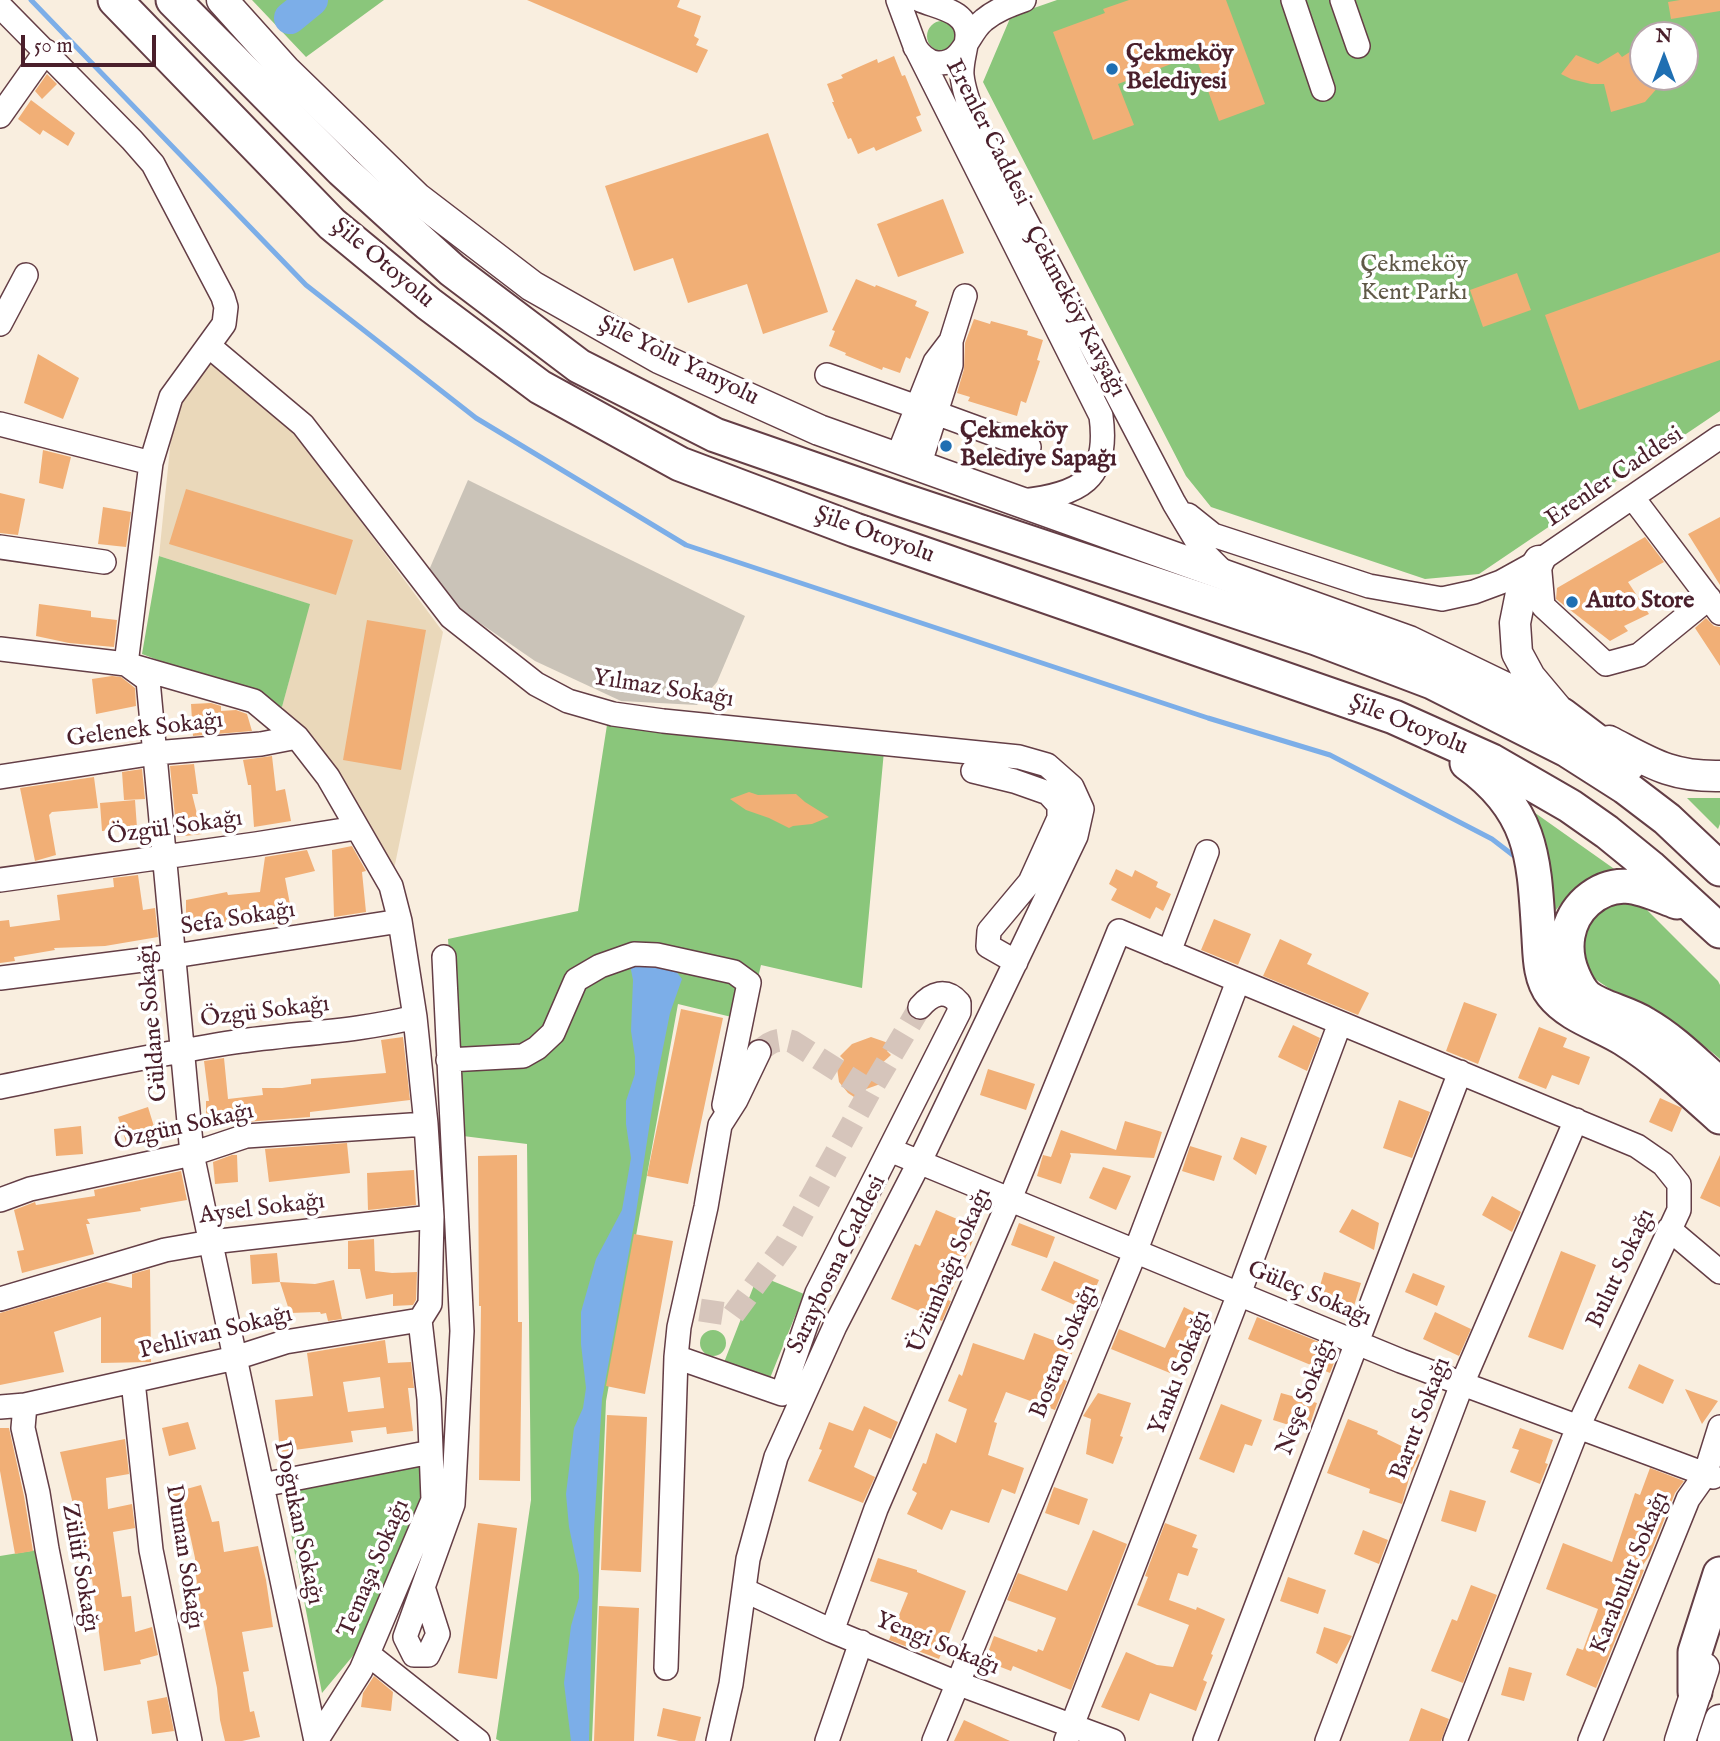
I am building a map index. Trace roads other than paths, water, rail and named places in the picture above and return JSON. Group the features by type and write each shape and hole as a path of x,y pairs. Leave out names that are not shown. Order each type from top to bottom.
{"highway":[{"name":"Şile Otoyolu","path":"115,0 332,224 429,304 540,387 680,464 855,530 1410,724 1492,761 1570,806 1607,832 1709,921"},
{"name":"Şile Otoyolu","path":"173,0 342,170 442,261 579,366 715,435 1316,638 1432,682 1567,750 1625,787 1667,819 1720,869"},
{"path":"1562,715 1636,770 1662,793 1687,816 1720,859"},
{"path":"1410,724 1483,775 1503,794 1517,816 1533,860 1540,957 1544,978 1551,993 1564,1006 1644,1053 1689,1088 1720,1117"},
{"path":"1709,921 1638,886 1620,887 1604,891 1590,899 1578,911 1570,926 1566,944 1568,964 1586,997 1646,1024 1690,1057 1720,1085"},
{"path":"1695,1692 1695,1652 1720,1574"}],"main road":[{"name":"Şile Yolu Yanyolu","path":"222,0 285,69 417,198 532,286 659,358 820,430 1225,574"},
{"path":"1539,561 1521,588 1515,623 1517,653 1530,677 1562,715"},
{"name":"Çekmeköy Kavşağı","path":"1225,574 1409,641 1562,715 1654,765 1694,776 1720,776"},
{"path":"1681,1741 1720,1621"},
{"path":"1713,1741 1720,1720"}],"street":[{"name":"Erenler Caddesi","path":"898,0 915,46 1101,416 1104,438 1098,464 1087,482 1057,497 1019,501"},
{"path":"965,0 931,4 918,20 914,28 915,46 927,60 935,63 953,60 982,21 1000,9 1024,0"},
{"path":"1293,0 1323,89"},
{"path":"1342,0 1357,46"},
{"path":"931,4 950,10 964,21 967,29 965,47"},
{"path":"0,6 141,149 163,180 223,297 226,316 224,324 171,397 151,463 127,664"},
{"name":"Çekmeköy Kavşağı","path":"965,47 962,73 965,93 980,133 1174,503 1204,553 1225,574"},
{"path":"0,116 46,51"},
{"path":"0,324 26,275"},
{"path":"908,462 929,403 935,362 951,341 965,296"},
{"name":"Yılmaz Sokağı","path":"209,346 303,425 450,617 536,684 568,701 613,714 1019,757 1047,765 1072,787 1082,809 1076,836"},
{"path":"827,375 929,403 1029,447"},
{"path":"0,424 151,463"},
{"name":"Erenler Caddesi","path":"1174,503 1213,535 1369,586 1442,599 1474,592 1501,582 1539,561 1719,439"},
{"path":"1633,498 1714,605"},
{"path":"0,547 104,562"},
{"name":"Erenler Caddesi","path":"1539,561 1543,606 1606,664 1639,655 1714,605"},
{"path":"0,649 127,664 254,701 297,737 328,778 391,886 400,921 415,1017 432,1217 430,1304 420,1320"},
{"name":"Güldane Sokağı","path":"127,664 148,680 192,1154 235,1358"},
{"name":"Gelenek Sokağı","path":"0,777 155,753 261,744 297,737"},
{"path":"973,771 1048,793 1059,805 1059,818 1030,881 989,931 988,946 1016,962"},
{"name":"Özgül Sokağı","path":"0,880 356,828"},
{"name":"Saraybosna Caddesi","path":"718,1741 731,1684 748,1559 776,1457 835,1326 920,1161 1076,836"},
{"path":"1169,952 1207,852"},
{"name":"Sefa Sokağı","path":"0,978 174,956 400,921"},
{"name":"Bulut Sokağı","path":"1119,932 1637,1146 1663,1164 1679,1184 1679,1210 1578,1427 1455,1741"},
{"name":"Üzümbağı Sokağı","path":"832,1631 876,1509 1010,1199 1119,932"},
{"path":"449,1060 523,1056 537,1048 553,1033 576,980 600,965 634,954 657,955 734,972 749,983 720,1125 692,1308 676,1357 666,1668"},
{"path":"423,1587 453,1504 461,1344 443,957"},
{"name":"Bostan Sokağı","path":"934,1741 1136,1250 1238,981"},
{"path":"676,1357 782,1394 817,1293 959,1012 959,1003 947,994 939,993 927,999 920,1007"},
{"name":"Özgü Sokağı","path":"0,1087 183,1050 385,1024 415,1017"},
{"name":"Yankı Sokağı","path":"1069,1733 1239,1294 1340,1023"},
{"path":"720,1125 736,1100 758,1052"},
{"name":"Neşe Sokağı","path":"1205,1741 1460,1072"},
{"name":"Barut Sokağı","path":"1326,1741 1462,1384 1576,1120"},
{"name":"Özgün Sokağı","path":"0,1200 30,1189 192,1154 246,1136 426,1124"},
{"name":"Güleç Sokağı","path":"890,1150 1356,1343 1715,1478"},
{"name":"Aysel Sokağı","path":"0,1299 165,1250 211,1242 432,1217"},
{"path":"1669,1229 1720,1272"},
{"name":"Pehlivan Sokağı","path":"0,1407 24,1405 235,1358 285,1342 420,1320"},
{"name":"Temaşa Sokağı","path":"316,1741 361,1670 433,1500 429,1399 420,1320"},
{"name":"Doğukan Sokağı","path":"235,1358 316,1741"},
{"name":"Duman Sokağı","path":"132,1381 151,1550 190,1741"},
{"name":"Zülüf Sokağı","path":"24,1405 23,1428 85,1741"},
{"name":"Karabulut Sokağı","path":"1590,1741 1688,1499 1715,1478 1720,1427"},
{"path":"262,1485 431,1452"},
{"path":"672,1489 683,1537 681,1634"},
{"name":"Yengi Sokağı","path":"744,1590 1069,1733 1113,1741"},
{"path":"827,1741 861,1642"},
{"path":"368,1654 478,1741"}],"water":[{"path":"630,965 672,966 682,979 670,1013 656,1083 635,1219 602,1399 594,1529 589,1741 571,1741 564,1683 571,1626 579,1598 579,1575 569,1527 566,1494 574,1428 583,1408 586,1388 581,1344 581,1312 596,1259 622,1210 631,1158 626,1124 626,1101 635,1074 631,1031 633,980"}],"waterway":[{"path":"31,0 306,285 476,418 686,545 1208,718 1330,755 1492,839 1518,859"},
{"path":"290,18 312,0"}],"tunnel":[{"path":"700,1310 733,1315 786,1243 920,1007"},
{"path":"759,1052 774,1041 793,1042 870,1091"}],"place":[{"name":"Çekmeköy Belediyesi","path":"1112,69"},
{"name":"Çekmeköy Belediye Sapağı","path":"946,446"},
{"name":"Auto Store","path":"1572,602"}],"park label":[{"name":"Çekmeköy Kent Parkı","path":"1414,280"}]}
